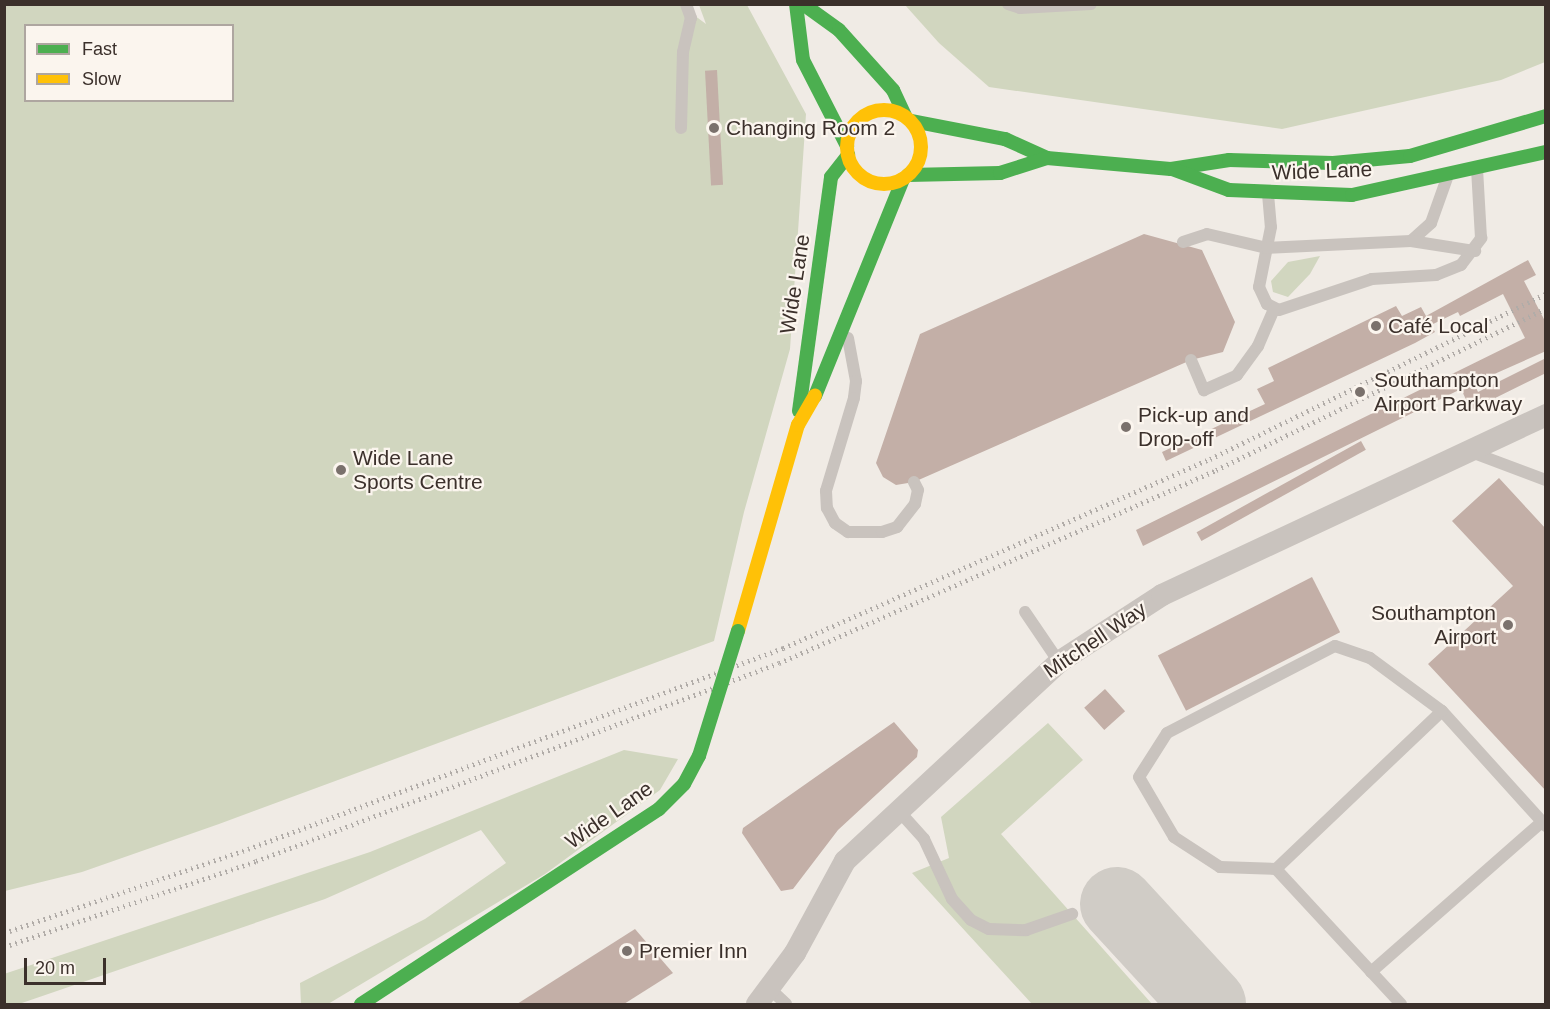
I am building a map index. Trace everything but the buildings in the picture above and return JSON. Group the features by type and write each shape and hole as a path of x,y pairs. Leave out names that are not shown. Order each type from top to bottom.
{"main road":[{"path":"796,4 802,60 848,150 870,181 906,177 916,167 922,143 893,90 839,30 803,4"},
{"path":"848,150 862,116 884,110 909,118"},
{"name":"Wide Lane","path":"909,118 1005,138 1047,158 1171,169 1229,160 1333,164 1410,156 1545,116"},
{"name":"Wide Lane","path":"798,425 799,387 818,288 831,177 848,150"},
{"name":"Wide Lane","path":"1171,169 1228,190 1268,194 1352,195 1448,177 1545,152"},
{"name":"Wide Lane","path":"361,1005 659,809 684,784 699,756 798,425 846,325 906,177 1000,173 1047,158"}],"street":[{"name":"Mitchell Way","path":"771,999 845,861 1059,662 1162,595 1472,452 1545,415"}],"lane":[{"path":"681,128 683,52 691,18 686,4"},
{"path":"1008,4 1020,8 1090,4"},
{"path":"1191,360 1204,390 1244,369 1274,309 1382,277 1444,273 1461,266 1475,251 1482,210 1478,170 1453,144"},
{"path":"1411,241 1435,214 1448,177 1453,144"},
{"path":"1268,194 1271,218 1259,287 1263,299 1274,309"},
{"path":"1183,242 1207,234 1267,248 1411,241 1475,251"},
{"path":"846,325 856,381 826,491 827,508 835,523 848,532 882,532 897,527 915,504 918,490 914,482"},
{"path":"1472,452 1545,480"},
{"path":"1025,612 1059,662"},
{"path":"1371,972 1544,824 1442,711 1370,658 1335,646 1167,733 1139,777 1174,837 1220,867 1276,869 1401,1005"},
{"path":"1276,869 1442,711"},
{"path":"898,810 924,839 952,899 971,920 989,929 1026,930 1072,914"}],"green space":[{"name":"Wide Lane Sports Centre","path":"679,4 706,24 699,5 747,5 806,114 790,349 744,512 714,641 219,824 82,872 5,891 4,5"},
{"path":"905,5 1545,5 1545,62 1501,80 1282,129 989,87 939,43"},
{"path":"1320,256 1310,274 1288,297 1273,292 1271,281 1288,262"},
{"path":"1048,723 1083,760 1001,834 1152,1004 1032,1004 912,873 949,858 941,817"},
{"path":"624,750 678,759 660,790 545,874 328,1004 301,1004 300,983 425,919 506,863 481,830 325,899 19,1004 5,1004 4,974 370,852"}],"taxiway":[{"path":"1117,904 1209,1004"}],"railway":[{"path":"4,933 248,849 783,648 1210,459 1546,294"},
{"path":"4,947 256,861 779,663 1216,470 1546,308"}],"traffic: fast":[{"path":"796,4 803,60 847,146"},
{"path":"803,4 839,30 893,90 905,116"},
{"path":"912,121 1005,139 1047,158 1171,169 1229,160 1333,163 1410,156 1546,116"},
{"path":"1172,169 1229,190 1352,195 1546,152"},
{"path":"799,411 831,177 848,155"},
{"path":"908,175 1000,173 1047,158"},
{"path":"815,396 903,179"},
{"path":"699,756 738,631"},
{"path":"361,1004 659,809 684,784 699,756"}],"traffic: slow":[{"path":"884,110 905,116 915,126 921,147 915,168 905,178 884,184 863,178 853,168 847,147 853,126 863,116 884,110"},
{"path":"738,631 798,425 815,396"}],"place":[{"name":"Changing Room 2","path":"714,128"},
{"name":"Café Local","path":"1376,326"},
{"name":"Southampton Airport Parkway","path":"1360,392"},
{"name":"Pick-up and Drop-off","path":"1126,427"},
{"name":"Wide Lane Sports Centre","path":"341,470"},
{"name":"Southampton Airport","path":"1508,625"},
{"name":"Premier Inn","path":"627,951"}]}
